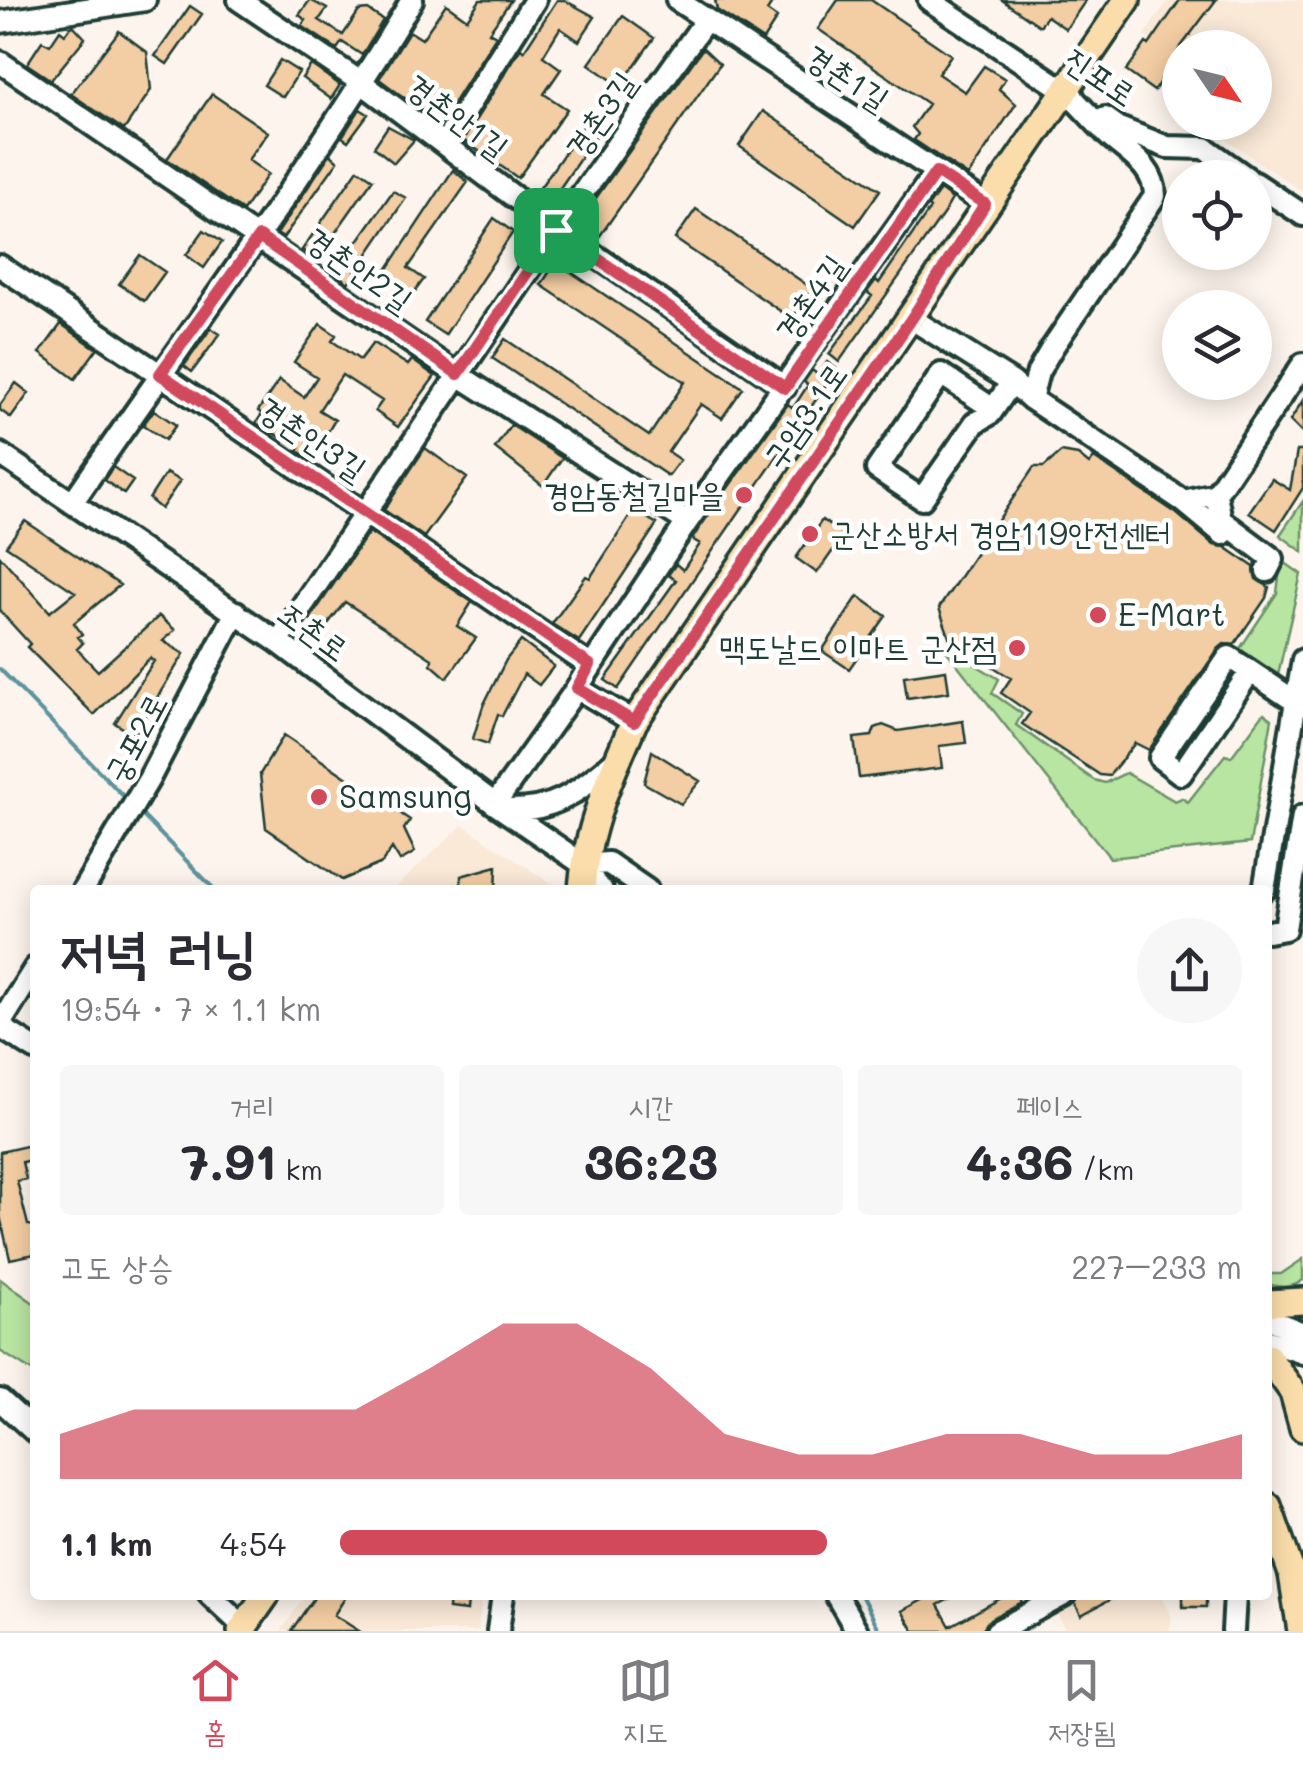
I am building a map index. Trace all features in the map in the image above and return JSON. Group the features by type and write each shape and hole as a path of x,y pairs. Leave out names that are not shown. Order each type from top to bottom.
{"main road":[{"name":"구암3.1로","path":"583,878 605,788 634,722 1128,0"},
{"path":"1272,1303 1303,1301"},
{"path":"1272,1363 1293,1392 1303,1428"},
{"path":"1272,1517 1292,1574 1302,1631"},
{"path":"243,1629 263,1600"}],"street":[{"path":"0,22 145,0"},
{"name":"경촌안1길","path":"239,0 362,83 556,230 785,388"},
{"path":"72,503 259,237 362,83 412,0"},
{"path":"444,144 535,0"},
{"name":"경촌1길","path":"677,0 703,12 985,204"},
{"name":"진포로","path":"929,0 1119,128 1167,147 1205,148 1222,160"},
{"name":"경촌3길","path":"278,642 703,12"},
{"name":"경촌안2길","path":"0,62 458,374 687,522"},
{"path":"1031,399 1038,372 1052,348 1155,196 1155,184 1133,153 1112,138 1065,90"},
{"name":"경촌4길","path":"500,807 687,522 936,172"},
{"path":"1272,195 1303,216"},
{"name":"경촌안3길","path":"0,266 590,665"},
{"path":"912,318 1012,382 1031,399 1183,501 1223,534"},
{"path":"1183,501 1216,494 1303,364"},
{"path":"993,410 941,374 877,469 922,499 975,423 993,410 1012,382"},
{"name":"조촌로","path":"0,454 278,642 500,807 583,878 608,863 640,885"},
{"path":"1216,494 1221,520 1273,558 1267,571"},
{"name":"궁포2로","path":"86,885 149,779 236,612"},
{"path":"1250,672 1181,774 1160,758 1229,657 1296,702"},
{"path":"1265,885 1303,660"},
{"path":"577,688 634,722"},
{"path":"500,807 532,811 554,804 575,794 618,759"},
{"path":"1272,931 1285,928 1303,816"},
{"path":"30,976 0,1026 30,1046"},
{"path":"1272,1320 1303,1332"},
{"path":"1272,1342 1303,1354"},
{"path":"0,1400 30,1427"},
{"path":"215,1600 243,1629"},
{"path":"498,1631 501,1600"},
{"path":"839,1600 857,1631"},
{"path":"997,1631 1055,1600"},
{"path":"1233,1631 1235,1600"},
{"path":"1302,1631 1303,1609"}],"shaded area":[{"path":"1168,0 1303,0 1303,192 1272,171 1272,160 1256,160 1227,140 1272,140 1272,30 1162,30 1162,48 1144,36"},
{"path":"463,825 553,885 397,885"},
{"path":"302,1600 481,1600 478,1631 281,1631"},
{"path":"1069,1600 1164,1600 1172,1617 1169,1631 1066,1631 1054,1608"}],"green space":[{"path":"1303,501 1303,552 1280,535"},
{"path":"1281,560 1301,574 1277,679 1235,656 1277,593"},
{"path":"941,644 999,679 992,693 1022,714 1016,725 1094,780 1105,783 1126,773 1175,801 1182,798 1188,802 1225,755 1231,757 1264,713 1272,719 1250,843 1110,858"},
{"path":"1303,1259 1303,1280 1286,1287 1272,1285 1272,1274 1281,1274"},
{"path":"0,1279 30,1300 30,1370 0,1351"}],"building":[{"path":"310,0 327,9 319,20 343,35 359,11 368,10 383,20 362,55 342,42 337,49 302,26 306,20 299,15"},
{"path":"480,0 511,0 489,32 496,36 440,124 379,79 409,31 422,39 446,4 467,19"},
{"path":"557,0 595,17 579,41 560,28 543,56 561,69 544,94 567,109 518,178 463,140 521,48 524,51"},
{"path":"715,0 774,0 767,11 777,18 763,40 717,10"},
{"path":"838,0 871,0 951,55 938,74 965,92 984,66 1005,79 999,89 1016,104 968,176 914,140 918,134 912,127 928,104 818,29"},
{"path":"1002,0 1086,0 1066,29 1047,16 1040,26"},
{"path":"1180,0 1216,0 1194,30 1162,30 1162,78 1154,91 1126,71 1146,43 1149,45"},
{"path":"190,6 202,14 167,64 155,56"},
{"path":"623,16 654,38 620,86 589,64"},
{"path":"74,26 85,38 51,80 27,64 42,41 50,45 60,30 65,34"},
{"path":"119,31 147,52 151,90 124,130 71,94"},
{"path":"703,48 720,64 597,240 576,226"},
{"path":"280,60 299,72 283,97 264,85"},
{"path":"311,65 340,85 331,99 302,78"},
{"path":"212,94 268,132 248,160 268,174 243,211 167,159"},
{"path":"360,109 368,114 348,141 342,137"},
{"path":"763,111 880,190 855,226 739,146"},
{"path":"584,125 597,134 551,201 537,192"},
{"path":"388,126 414,140 394,163 374,147"},
{"path":"330,154 338,161 283,238 277,234"},
{"path":"358,169 373,179 316,260 302,250"},
{"path":"453,170 468,182 408,268 424,279 413,294 385,273"},
{"path":"940,190 952,199 944,213 839,362 829,354 872,296 867,292 876,280 879,283"},
{"path":"393,191 406,198 348,283 336,272"},
{"path":"696,209 813,289 792,319 675,239"},
{"path":"494,218 513,232 445,335 425,322"},
{"path":"204,230 222,242 204,268 186,255"},
{"path":"140,255 165,272 144,301 119,284"},
{"path":"556,262 743,388 722,418 701,404 668,452 680,460 668,476 492,358 505,339 649,436 685,382 541,285"},
{"path":"61,324 97,349 75,379 40,353"},
{"path":"320,324 336,335 332,341 360,360 373,343 408,365 412,360 435,376 398,427 375,411 382,401 342,375 319,410 335,420 311,460 298,451 300,448 256,423 262,414 258,411 279,380 304,397 317,377 294,362"},
{"path":"211,328 220,334 192,372 184,366"},
{"path":"827,362 837,369 618,689 605,680 676,580 668,575 676,564 683,570 700,544 692,539 698,530 788,404 793,408 808,385 804,382 812,370 818,375"},
{"path":"16,383 29,393 11,418 0,410 0,405"},
{"path":"1303,400 1303,434 1290,421"},
{"path":"154,410 176,425 165,440 143,425"},
{"path":"511,425 562,458 543,486 495,448"},
{"path":"425,448 467,478 424,537 384,510"},
{"path":"1297,451 1303,451 1303,488 1276,530 1249,512 1272,479 1290,490"},
{"name":"E-Mart","path":"1061,452 1078,455 1089,464 1094,458 1176,513 1214,545 1225,547 1254,567 1256,579 1269,587 1266,598 1234,645 1224,644 1218,649 1149,750 1135,743 1109,776 1100,775 1022,724 1030,713 1001,693 1011,678 950,639 939,608 1034,467 1044,467"},
{"path":"113,467 133,481 124,494 104,480"},
{"path":"166,473 180,481 161,509 149,499"},
{"path":"634,510 657,524 579,641 552,624 586,576 590,578"},
{"path":"822,520 844,535 817,573 796,558"},
{"path":"25,521 120,585 74,623 82,634 78,637 83,643 77,649 98,671 159,616 175,630 163,641 184,654 134,735 115,723 154,661 150,658 94,715 27,647 30,644 0,611 0,556 50,612 75,592 6,546"},
{"path":"369,532 472,602 457,626 476,638 447,678 431,664 432,659 345,602 324,629 310,619"},
{"path":"858,596 886,616 849,669 822,651"},
{"path":"521,641 554,666 539,685 524,674 502,716 498,714 488,744 473,739 483,706 506,660"},
{"path":"946,670 949,692 907,698 904,676"},
{"path":"963,721 966,743 939,746 942,768 859,778 854,738 872,736 875,728 883,725 898,731"},
{"name":"Samsung","path":"284,735 410,820 404,829 415,852 400,861 392,848 382,863 342,880 266,828 260,774"},
{"path":"652,751 700,781 681,804 644,783"},
{"path":"497,866 496,885 461,885 461,876"},
{"path":"30,1145 30,1160 22,1162 26,1179 17,1181 30,1225 30,1255 10,1259 0,1216 0,1152"},
{"path":"313,1600 344,1600 334,1615 359,1631 291,1631"},
{"path":"449,1600 468,1600 467,1611 448,1609"},
{"path":"923,1600 948,1600 938,1605 950,1626 998,1600 1022,1602 990,1619 981,1631 914,1631 902,1611"},
{"path":"1076,1600 1110,1600 1081,1615"},
{"path":"1183,1600 1206,1600 1206,1607 1183,1607"}],"waterway":[{"path":"0,669 129,802"},
{"path":"139,812 210,885"},
{"path":"864,1600 880,1631"}],"place":[{"name":"경암동철길마을","path":"744,495"},
{"name":"군산소방서 경암119안전센터","path":"810,534"},
{"name":"E-Mart","path":"1098,615"},
{"name":"맥도날드 이마트 군산점","path":"1017,648"},
{"name":"Samsung","path":"319,797"}],"route":[{"path":"936,172 985,204 912,318 634,722 577,688 590,665 160,374 259,237 458,374 556,230 785,388 936,172"}]}
